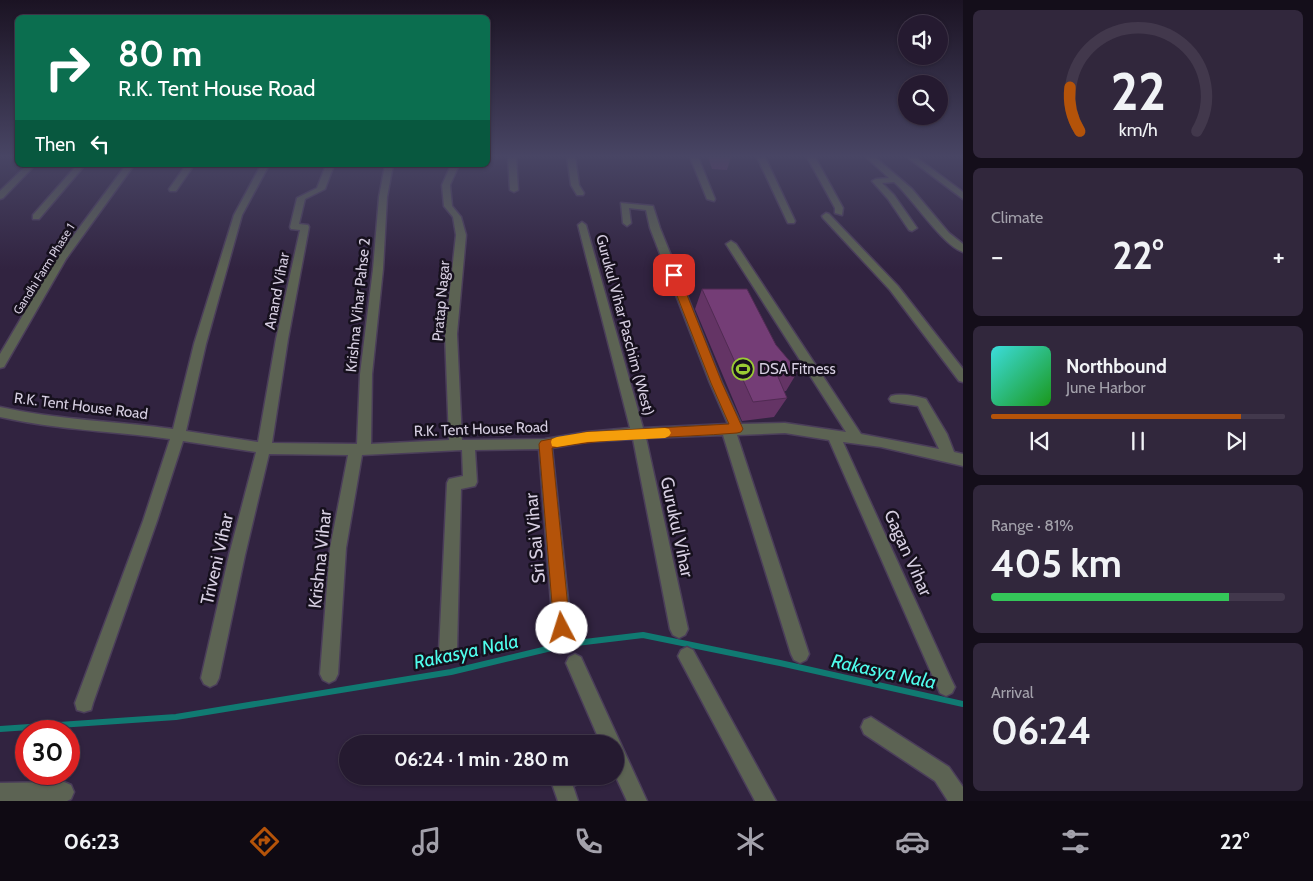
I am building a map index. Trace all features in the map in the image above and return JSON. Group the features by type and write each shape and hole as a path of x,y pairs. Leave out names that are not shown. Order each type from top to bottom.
{"street":[{"path":"36,217 56,194"},
{"name":"Gandhi Farm Phase 1","path":"0,364 61,259 108,194"},
{"path":"84,703 150,521 178,436 200,344 238,214 249,194"},
{"name":"Anand Vihar","path":"264,448 282,338 305,227 294,227 301,198 309,194"},
{"name":"Krishna Vihar Pahse 2","path":"360,449 383,194"},
{"name":"Pratap Nagar","path":"447,194 448,206 457,217 461,235 451,334 462,445 470,482 454,483 448,651"},
{"path":"709,194 711,199"},
{"path":"779,194 791,221"},
{"path":"832,194 839,208 839,213"},
{"path":"889,194 912,228"},
{"path":"913,194 946,235 963,250"},
{"path":"627,223 624,205 650,208 655,228 716,383 732,429 800,654"},
{"path":"826,216 894,288 963,378"},
{"name":"Gurukul Vihar Paschim (West)","path":"582,225 638,433"},
{"path":"731,244 857,438"},
{"path":"895,399 922,402 956,458"},
{"name":"R.K. Tent House Road","path":"0,412 26,418 131,428 264,448 360,449 545,444 587,437 638,433 785,428 857,438 956,458"},
{"name":"Gurukul Vihar","path":"638,433 679,629"},
{"name":"Gagan Vihar","path":"833,434 946,687"},
{"name":"Sri Sai Vihar","path":"545,444 562,628"},
{"name":"Triveni Vihar","path":"210,678 237,555 264,448"},
{"name":"Krishna Vihar","path":"329,674 338,548 360,449"},
{"path":"688,656 766,801"},
{"path":"575,664 607,735"},
{"path":"871,727 942,774 960,801"},
{"path":"624,772 637,801"},
{"path":"562,785 568,801"},
{"path":"0,793 64,792"}],"building":[{"path":"702,289 747,289 776,345 798,371 776,372 787,398 753,402"}],"waterway":[{"name":"Rakasya Nala","path":"0,729 176,717 451,672 568,644 643,635 780,663 963,704"}],"slow traffic":[{"path":"557,442 587,437 665,433"}],"place":[{"name":"DSA Fitness","path":"743,369"}],"route":[{"path":"562,628 545,444 587,437 638,433 680,433 737,429 716,383 674,275"}]}
